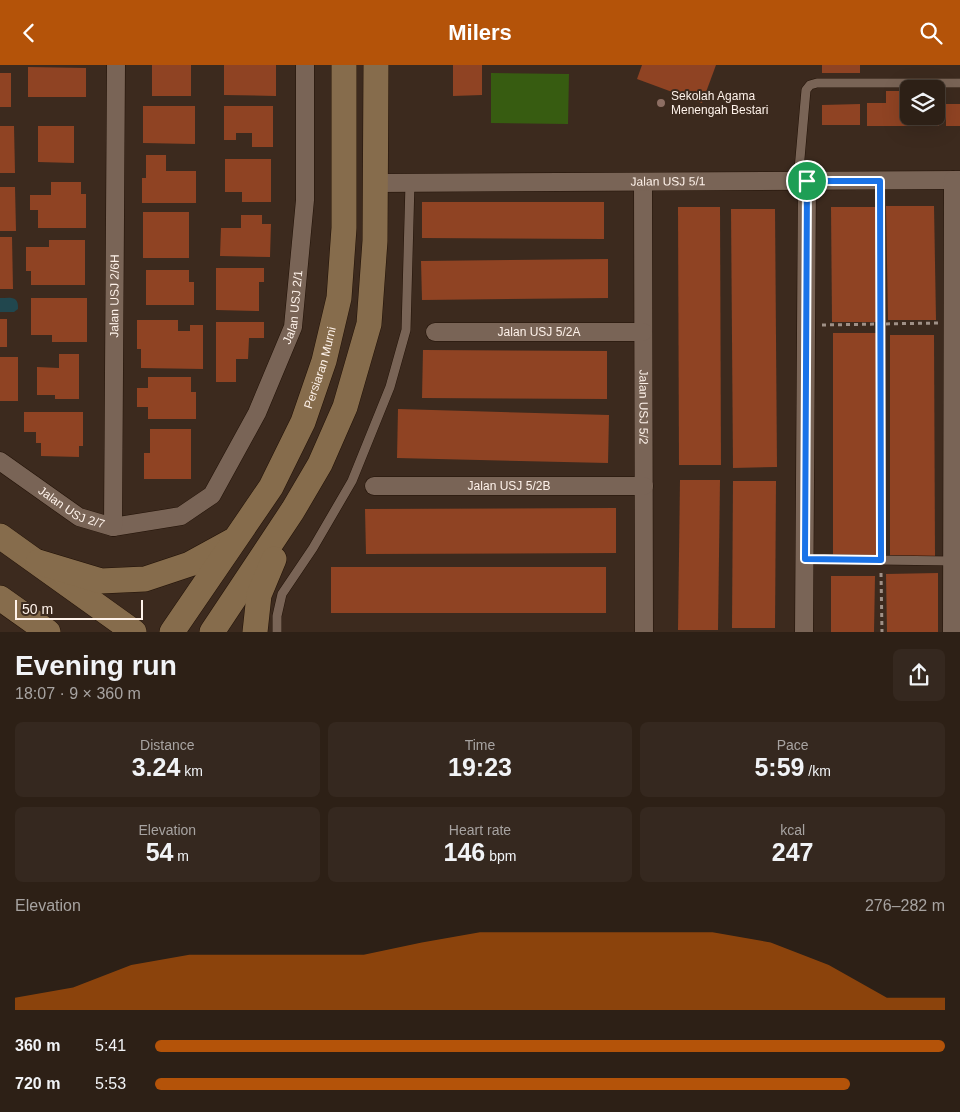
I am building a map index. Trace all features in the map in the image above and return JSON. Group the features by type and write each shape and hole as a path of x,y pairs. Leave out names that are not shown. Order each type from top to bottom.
{"main road":[{"name":"Persiaran Murni","path":"172,632 271,487 303,422 324,361 338,298 344,228 344,65"},
{"path":"212,632 294,510 320,464 345,407 369,324 375,241 376,65"},
{"path":"255,632 259,595 294,510"},
{"path":"0,536 134,632"},
{"path":"38,562 101,581 144,579 190,564 236,539"},
{"path":"0,598 48,632"}],"street":[{"name":"Jalan USJ 2/6H","path":"113,527 116,65"},
{"name":"Jalan USJ 2/1","path":"182,516 212,495 257,413 293,327 305,200 305,65"},
{"name":"Jalan USJ 5/1","path":"376,183 957,180"},
{"path":"952,632 955,554 957,180"},
{"path":"802,181 806,326 804,632"},
{"name":"Jalan USJ 5/2","path":"642,182 644,632"},
{"name":"Jalan USJ 5/2A","path":"435,332 643,332"},
{"name":"Jalan USJ 2/7","path":"0,461 79,517 113,527 182,516"},
{"name":"Jalan USJ 5/2B","path":"374,486 644,486"}],"lane":[{"path":"802,181 806,90 810,85 817,83 960,83"},
{"path":"277,632 277,616 282,594 314,548 352,481 390,387 406,330 410,183"},
{"path":"805,559 881,560 955,554"}],"path":[{"path":"880,181 882,632"},
{"path":"806,326 880,324 955,328"}],"green space":[{"path":"491,73 569,74 568,124 491,123"}],"water":[{"path":"0,298 15,299 18,309 14,312 0,312"}],"building":[{"path":"152,65 191,65 191,96 152,96"},
{"path":"224,65 276,65 276,96 224,95"},
{"path":"453,65 482,65 482,95 453,96"},
{"path":"642,65 716,65 702,103 637,79"},
{"path":"822,65 860,65 860,73 822,73"},
{"path":"28,67 86,68 86,97 28,97"},
{"path":"0,73 11,73 11,107 0,107"},
{"path":"886,91 900,91 900,125 939,126 867,126 867,103 886,103"},
{"path":"860,104 860,125 822,125 822,105"},
{"path":"946,104 960,104 960,126 946,126"},
{"path":"143,106 195,106 195,144 143,143"},
{"path":"224,106 273,106 273,147 252,147 252,133 236,133 236,140 224,140"},
{"path":"0,126 14,126 15,173 0,173"},
{"path":"38,126 74,126 74,163 38,162"},
{"path":"146,155 166,155 166,171 196,171 196,203 142,203 142,178 146,178"},
{"path":"225,159 271,159 271,202 242,202 242,192 225,192"},
{"path":"51,182 81,182 81,194 86,194 86,228 38,228 38,210 30,210 30,195 51,195"},
{"path":"0,187 15,187 16,231 0,231"},
{"path":"422,202 604,202 604,239 422,238"},
{"path":"886,206 934,206 936,320 888,320"},
{"path":"678,207 720,207 721,465 679,465"},
{"path":"831,207 877,207 878,322 832,322"},
{"path":"731,209 775,209 777,467 733,468"},
{"path":"143,212 189,212 189,258 143,258"},
{"path":"241,215 262,215 262,224 271,224 270,257 220,256 221,228 241,228"},
{"path":"0,237 12,237 13,289 0,289"},
{"path":"49,240 85,240 85,285 31,285 31,271 26,271 26,247 49,247"},
{"path":"608,259 608,298 422,300 421,261"},
{"path":"216,268 264,268 264,282 259,282 259,311 216,310"},
{"path":"146,270 189,270 189,282 194,282 194,305 146,305"},
{"path":"31,298 87,298 87,342 52,342 52,335 31,335"},
{"path":"0,319 7,319 7,347 0,347"},
{"path":"137,320 178,320 178,331 190,331 190,325 203,325 203,369 141,368 141,349 137,349"},
{"path":"216,322 264,322 264,338 249,338 248,359 236,359 236,382 216,382"},
{"path":"833,333 878,333 877,555 833,555"},
{"path":"890,335 934,335 935,556 890,556"},
{"path":"423,350 607,351 607,399 422,398"},
{"path":"59,354 79,354 79,399 55,399 55,395 37,395 37,367 59,368"},
{"path":"0,357 18,357 18,401 0,401"},
{"path":"148,377 191,377 191,392 196,392 196,419 148,419 148,407 137,407 137,388 148,388"},
{"path":"398,409 609,415 608,463 397,458"},
{"path":"24,412 83,412 83,446 79,446 79,457 41,456 41,443 36,443 36,432 24,432"},
{"path":"150,429 191,429 191,479 144,479 144,453 150,453"},
{"path":"680,480 720,480 718,630 678,630"},
{"path":"733,481 776,481 775,628 732,628"},
{"path":"616,508 616,553 366,554 365,509"},
{"path":"331,567 606,567 606,613 331,613"},
{"path":"938,573 938,632 887,632 886,574"},
{"path":"831,576 875,576 874,632 831,632"}],"place":[{"name":"Sekolah Agama Menengah Bestari","path":"661,103"}],"route":[{"path":"807,181 880,181 881,560 805,559 807,181"}]}
